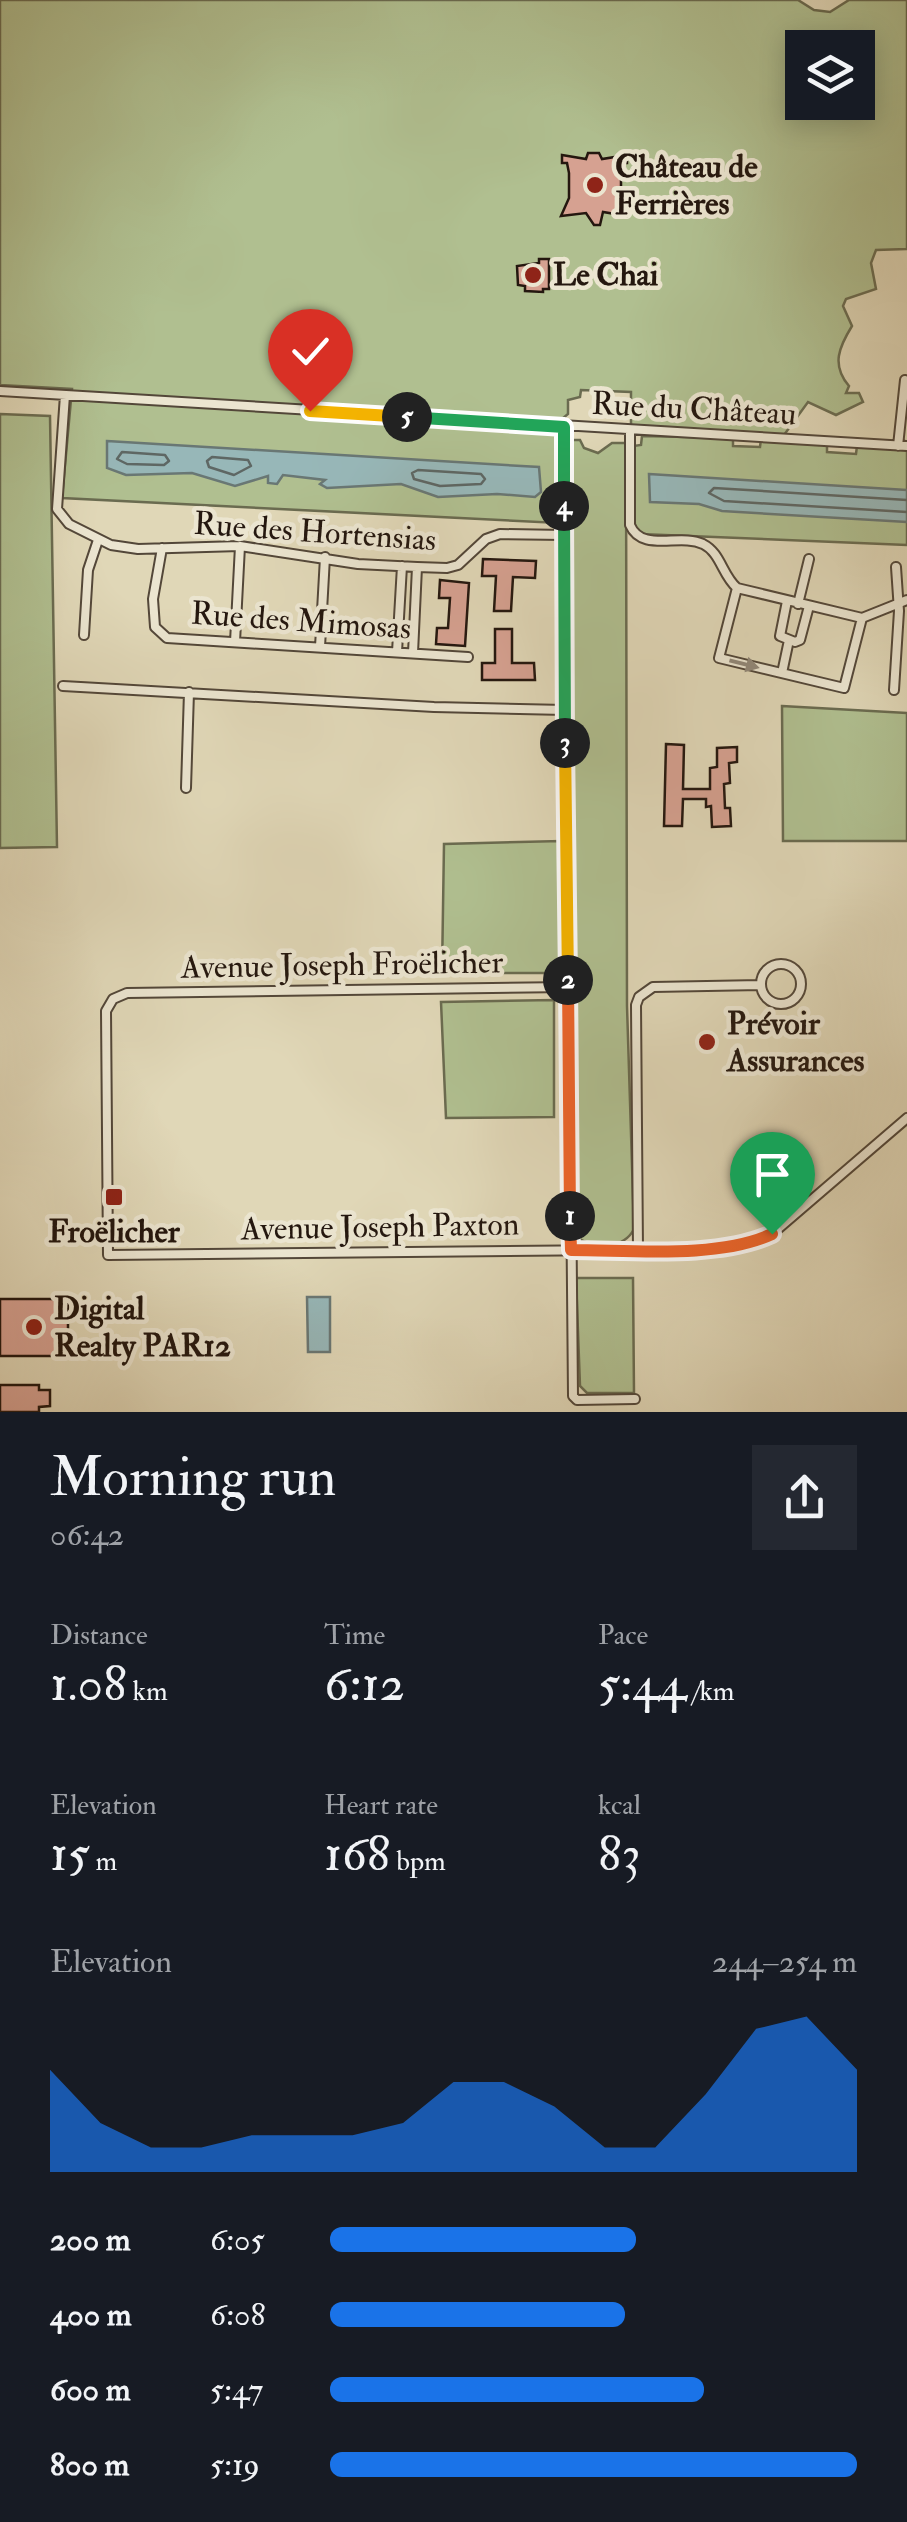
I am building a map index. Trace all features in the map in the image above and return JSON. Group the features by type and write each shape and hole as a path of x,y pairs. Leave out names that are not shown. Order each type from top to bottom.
{"street":[{"path":"902,446 904,380"},
{"name":"Rue du Château","path":"0,391 902,446"},
{"name":"Rue des Hortensias","path":"64,395 57,509 69,524 111,545 240,546 417,568 447,568 458,564 486,539 500,534 564,535"},
{"path":"564,427 573,1396 577,1400 635,1399"},
{"path":"630,430 630,525 648,546 680,540 704,545 719,560 736,588 862,618 903,601"},
{"path":"84,635 88,570 98,540"},
{"path":"235,642 240,546"},
{"name":"Rue des Mimosas","path":"162,548 152,599 157,632 167,638 468,657"},
{"path":"320,646 325,557"},
{"path":"798,604 809,559"},
{"path":"396,652 402,566"},
{"path":"894,690 903,601 896,567"},
{"path":"413,654 417,568"},
{"path":"736,588 719,658 844,688 862,618"},
{"path":"787,601 780,636 790,640 800,640 808,606"},
{"path":"782,673 790,640"},
{"path":"63,686 434,707 564,710"},
{"path":"186,788 189,692"},
{"path":"782,964 794,970 801,984 796,997 778,1004 766,998 761,986 765,973 782,964"},
{"path":"638,1250 639,997 653,987 761,986"},
{"name":"Avenue Joseph Froëlicher","path":"108,1255 106,1011 114,998 127,992 568,987"},
{"name":"Avenue Joseph Paxton","path":"108,1255 720,1249 749,1244 772,1234 907,1118"}],"green space":[{"path":"0,0 798,0 814,10 830,12 849,0 907,0 907,249 876,250 871,263 876,289 846,299 843,306 852,326 841,349 840,371 849,386 846,393 859,393 863,402 836,415 808,402 784,435 631,426 631,392 581,390 580,397 568,400 568,414 562,419 559,432 559,523 62,498 72,389 0,385"},
{"path":"0,414 50,416 57,847 0,848"},
{"path":"642,436 733,438 733,446 760,447 761,439 827,444 827,452 856,454 857,446 907,450 907,545 640,534 635,531 633,446 641,445"},
{"path":"569,440 580,440 584,448 598,453 612,443 626,443 627,1006 634,1229 623,1240 609,1245 578,1238 574,1227"},
{"path":"782,706 907,713 907,841 783,841"},
{"path":"561,841 563,961 548,973 442,973 444,844"},
{"path":"554,1000 554,1117 446,1118 441,1002"},
{"path":"576,1278 633,1278 634,1393 587,1393 580,1386"}],"water":[{"path":"107,441 539,467 541,492 535,497 438,497 401,484 327,488 320,484 325,480 283,475 277,484 268,483 268,476 235,486 192,473 126,475 107,468"},
{"path":"649,474 907,490 907,522 722,511 699,504 650,502"},
{"path":"307,1297 330,1297 330,1352 308,1352"}],"building":[{"name":"Château de Ferrières","path":"588,153 599,153 602,159 627,155 627,163 621,163 621,207 627,207 627,216 603,212 600,225 594,225 586,213 561,216 569,198 569,173 562,155 586,159"},
{"name":"Le Chai","path":"539,259 549,259 549,289 525,291 525,286 518,285 517,266 539,263"},
{"path":"483,559 536,561 535,578 513,577 511,611 494,611 496,576 482,576"},
{"path":"440,580 469,583 465,646 436,644 437,628 448,628 450,598 439,598"},
{"path":"495,629 512,629 512,663 534,663 535,680 482,680 482,663 495,663"},
{"path":"666,744 684,745 683,789 710,789 710,768 717,767 717,748 737,747 737,762 729,763 730,783 724,784 731,826 712,827 711,806 706,807 706,799 683,799 682,826 664,826"},
{"name":"Digital Realty PAR12","path":"0,1299 68,1299 68,1356 0,1356"},
{"path":"0,1385 39,1385 39,1390 50,1390 50,1406 39,1407 39,1412 0,1412"}],"place":[{"name":"Château de Ferrières","path":"595,185"},
{"name":"Le Chai","path":"533,275"},
{"name":"Prévoir Assurances","path":"707,1042"},
{"name":"Froëlicher","path":"114,1197"},
{"name":"Digital Realty PAR12","path":"34,1327"}],"route":[{"path":"310,411 564,427 571,1250 720,1249 749,1244 772,1234"}]}
